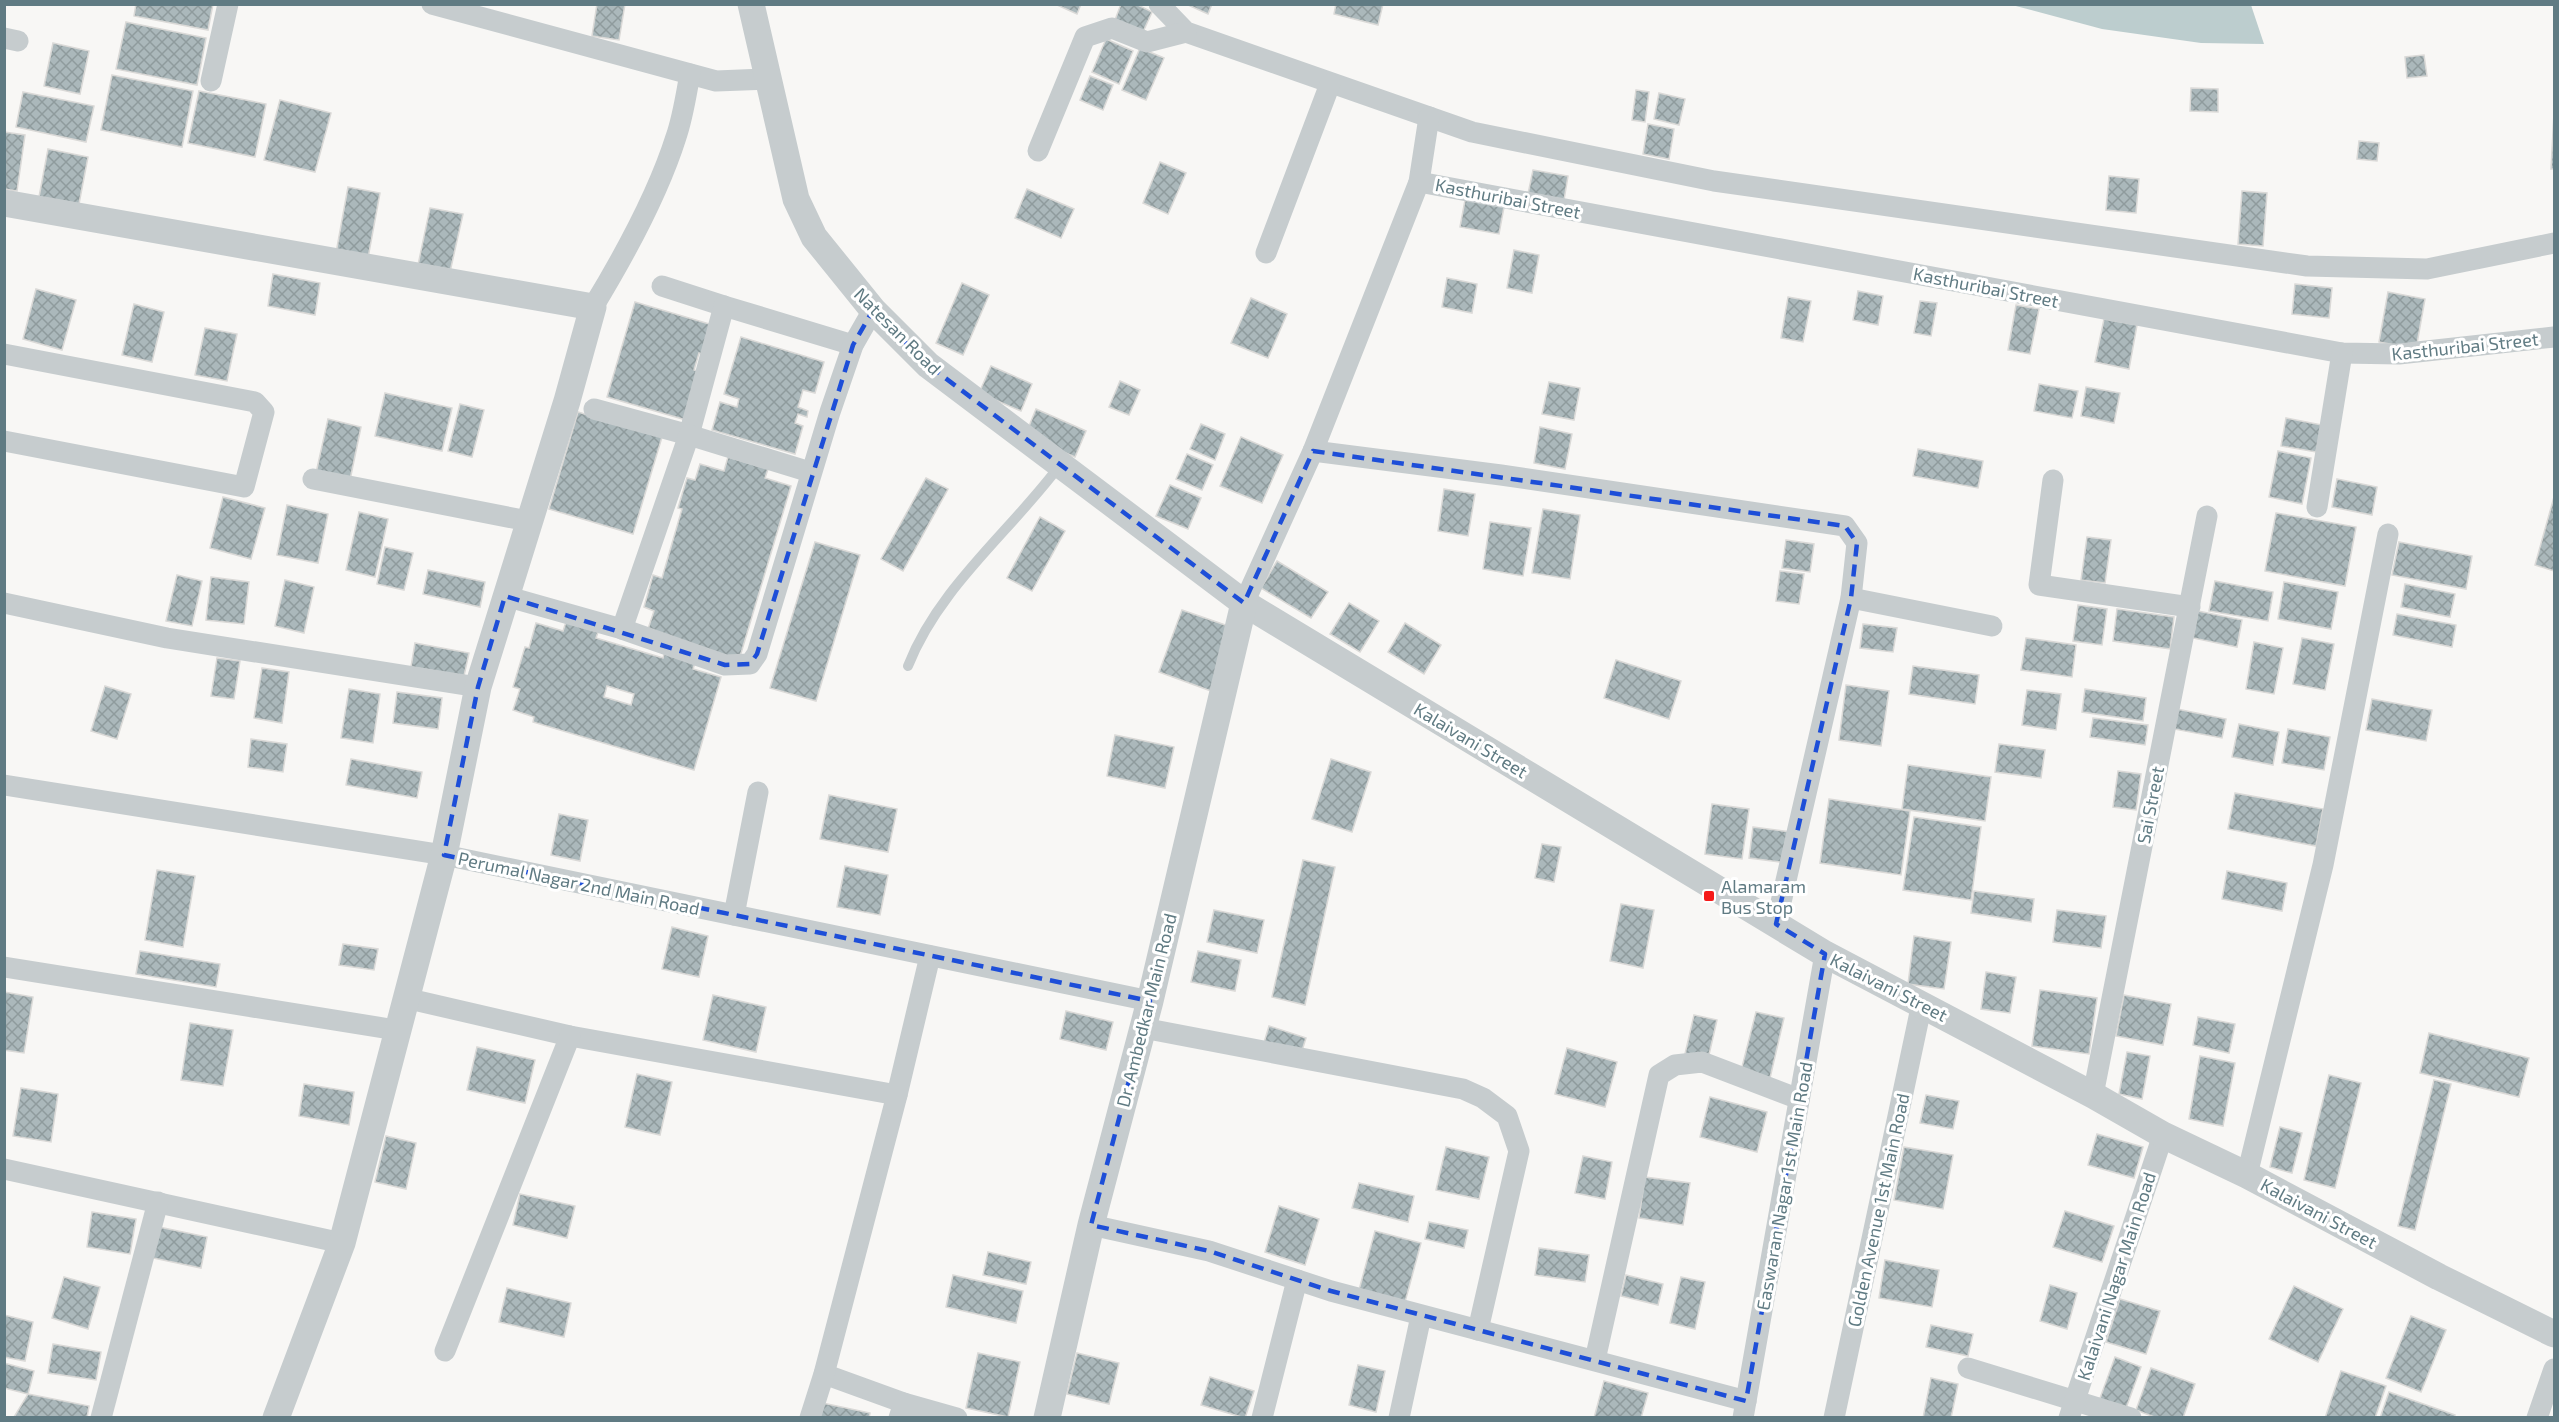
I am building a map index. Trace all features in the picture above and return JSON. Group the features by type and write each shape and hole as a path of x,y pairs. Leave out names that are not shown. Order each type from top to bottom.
{"street":[{"path":"211,81 228,4"},
{"path":"432,4 716,81 767,79"},
{"name":"Natesan Road","path":"751,4 796,200 814,237 873,310 928,365 1244,603"},
{"path":"1159,4 1186,32 1473,132 1714,181 2307,266 2427,269 2554,243"},
{"path":"1038,152 1085,37 1112,28 1147,42 1186,32"},
{"path":"276,1418 342,1243 396,1030 444,855 478,687 567,401 593,307 616,270 659,180 676,136 690,74"},
{"path":"1266,253 1330,84"},
{"path":"1244,603 1313,452 1419,182 1429,117"},
{"name":"Kasthuribai Street","path":"1419,182 2342,353 2399,354 2554,337"},
{"path":"4,203 593,307"},
{"path":"662,286 853,345"},
{"path":"622,629 689,435 724,306"},
{"path":"506,596 622,629 725,664 750,664 757,654 810,472 853,345 873,310"},
{"path":"2317,507 2342,353"},
{"path":"4,354 255,402 264,412 244,487 4,441"},
{"path":"594,409 810,472"},
{"path":"1313,452 1501,475 1845,526 1857,543 1851,598 1776,924"},
{"path":"313,479 528,521"},
{"path":"2053,480 2039,585 2190,607"},
{"name":"Sai Street","path":"2093,1095 2208,516"},
{"path":"2247,1175 2322,865 2388,534"},
{"path":"1851,598 1992,626"},
{"path":"4,603 167,638 478,687"},
{"name":"Kalaivani Street","path":"1244,603 1825,954 1922,1003 2163,1135 2247,1175 2439,1278 2554,1334"},
{"name":"Dr. Ambedkar Main Road","path":"1047,1418 1091,1225 1150,1001 1244,603"},
{"name":"Perumal Nagar 2nd Main Road","path":"4,785 444,855 1150,1001"},
{"path":"734,915 758,792"},
{"name":"Easwaran Nagar 1st Main Road","path":"1745,1409 1825,954"},
{"path":"810,1418 824,1374 897,1095 930,956"},
{"path":"4,967 396,1030"},
{"path":"405,998 570,1036 897,1095"},
{"name":"Golden Avenue 1st Main Road","path":"1834,1418 1922,1003"},
{"path":"1143,1028 1463,1089 1499,1108 1507,1116 1519,1151 1478,1330"},
{"path":"446,1351 570,1036"},
{"path":"1596,1360 1659,1075 1675,1065 1702,1062 1799,1099"},
{"name":"Kalaivani Nagar Main Road","path":"2072,1410 2163,1135"},
{"path":"4,1169 342,1243"},
{"path":"101,1418 159,1202"},
{"path":"1091,1225 1209,1251 1297,1280 1421,1316 1596,1360 1745,1409"},
{"path":"1262,1418 1297,1280"},
{"path":"1399,1418 1421,1316"},
{"path":"1968,1368 2072,1410 2131,1418"},
{"path":"2537,1418 2554,1369"},
{"path":"824,1374 901,1410 957,1418"}],"lane":[{"path":"908,666 917,642 932,617 980,558 1036,497 1060,465"}],"highlighted area":[{"path":"873,310 928,365 1244,603 1313,451 1845,526 1857,543 1851,598 1776,924 1825,954 1746,1401 1331,1291 1209,1251 1091,1225 1150,1001 444,855 478,687 505,596 725,665 750,664 757,654 853,345"}],"shaded area":[{"path":"2012,5 2251,5 2264,44 2201,43 2102,29"}],"building":[{"path":"136,4 213,4 208,30 134,16"},
{"path":"597,4 625,4 619,40 592,36"},
{"path":"1055,4 1081,4 1077,14"},
{"path":"1121,4 1136,4 1152,12 1143,32 1115,20"},
{"path":"1186,4 1212,4 1208,14"},
{"path":"1336,4 1383,4 1378,25 1334,14"},
{"path":"126,22 206,38 197,85 116,69"},
{"path":"1106,39 1133,51 1119,84 1092,72"},
{"path":"53,43 89,51 80,94 44,86"},
{"path":"1140,48 1164,58 1146,100 1122,90"},
{"path":"2424,55 2427,76 2407,78 2405,57"},
{"path":"112,75 193,91 182,147 101,130"},
{"path":"1090,76 1113,85 1103,110 1080,100"},
{"path":"2191,88 2218,89 2218,112 2190,111"},
{"path":"1636,90 1649,92 1645,122 1632,120"},
{"path":"199,91 266,104 255,157 188,143"},
{"path":"23,92 94,106 86,142 16,127"},
{"path":"1659,93 1685,99 1679,125 1654,119"},
{"path":"280,100 331,113 315,172 264,160"},
{"path":"2554,113 2554,169 2551,169"},
{"path":"1648,124 1674,129 1669,159 1643,154"},
{"path":"4,132 25,135 17,191 4,189"},
{"path":"2359,141 2379,143 2377,161 2357,159"},
{"path":"48,149 88,157 79,204 39,197"},
{"path":"1160,162 1186,173 1168,214 1143,203"},
{"path":"1533,170 1568,176 1564,200 1528,194"},
{"path":"2109,176 2139,179 2136,213 2106,210"},
{"path":"348,187 380,193 368,258 336,253"},
{"path":"1027,189 1074,209 1061,238 1015,218"},
{"path":"2242,191 2267,193 2263,246 2238,244"},
{"path":"1465,200 1504,207 1499,234 1460,227"},
{"path":"430,208 463,214 450,272 418,265"},
{"path":"1514,250 1539,255 1532,293 1507,288"},
{"path":"273,274 320,283 315,315 268,306"},
{"path":"1447,278 1477,284 1472,313 1442,307"},
{"path":"962,283 989,295 963,355 936,343"},
{"path":"2295,284 2332,288 2329,318 2292,314"},
{"path":"36,289 76,300 62,350 23,339"},
{"path":"1858,291 1883,296 1878,325 1853,320"},
{"path":"2388,292 2425,299 2416,349 2379,342"},
{"path":"1788,297 1811,301 1803,342 1781,338"},
{"path":"1251,298 1287,314 1268,358 1231,343"},
{"path":"1920,301 1937,303 1931,336 1914,333"},
{"path":"635,302 716,326 707,356 699,353 694,370 700,372 686,420 607,397"},
{"path":"134,304 164,312 152,362 122,355"},
{"path":"2016,305 2039,309 2030,354 2008,350"},
{"path":"2104,319 2137,325 2129,369 2095,362"},
{"path":"205,328 237,334 227,381 195,375"},
{"path":"741,337 824,362 815,393 803,390 798,407 808,411 807,417 798,414 795,423 803,426 795,454 712,430 720,402 737,407 739,399 724,394"},
{"path":"991,366 1032,384 1021,411 979,393"},
{"path":"1120,381 1140,390 1129,415 1109,407"},
{"path":"1549,382 1580,388 1574,420 1542,414"},
{"path":"2039,384 2078,391 2072,418 2034,411"},
{"path":"2086,387 2120,393 2114,423 2081,416"},
{"path":"385,393 452,408 442,451 375,436"},
{"path":"460,404 484,410 472,457 448,451"},
{"path":"1036,409 1086,431 1075,457 1025,436"},
{"path":"578,412 662,437 633,534 549,509"},
{"path":"2286,418 2322,425 2316,452 2281,446"},
{"path":"328,419 361,427 350,480 316,473"},
{"path":"1201,424 1225,434 1215,460 1190,449"},
{"path":"1540,427 1572,434 1565,469 1534,463"},
{"path":"1241,437 1283,455 1262,503 1220,486"},
{"path":"1918,449 1983,461 1978,488 1913,476"},
{"path":"2278,451 2311,458 2302,504 2269,497"},
{"path":"1187,454 1213,465 1202,490 1176,479"},
{"path":"728,457 768,469 765,478 791,486 739,660 647,632 654,611 644,607 653,575 662,578 682,509 678,508 687,478 695,480 700,464 724,471"},
{"path":"926,478 948,489 903,571 881,559"},
{"path":"2337,479 2377,487 2372,515 2332,507"},
{"path":"1170,485 1201,498 1188,529 1156,516"},
{"path":"1444,489 1475,494 1468,536 1438,531"},
{"path":"223,497 265,508 251,559 210,548"},
{"path":"2554,497 2554,571 2535,565"},
{"path":"287,505 328,514 318,563 277,555"},
{"path":"1543,509 1580,515 1570,579 1532,573"},
{"path":"359,512 388,519 375,577 346,570"},
{"path":"2276,513 2356,527 2345,586 2265,571"},
{"path":"1040,517 1065,531 1032,591 1007,578"},
{"path":"1490,522 1531,528 1523,576 1483,569"},
{"path":"2087,537 2111,540 2105,583 2081,580"},
{"path":"1786,540 1814,544 1810,572 1782,568"},
{"path":"815,542 860,555 816,701 770,688"},
{"path":"2399,542 2472,556 2466,589 2392,575"},
{"path":"385,547 413,553 404,590 377,584"},
{"path":"1277,561 1328,592 1311,618 1261,588"},
{"path":"428,570 485,582 480,607 423,594"},
{"path":"1780,571 1804,574 1799,604 1776,601"},
{"path":"177,575 202,581 192,626 166,621"},
{"path":"211,577 249,582 244,624 206,620"},
{"path":"285,580 314,587 304,633 275,626"},
{"path":"2215,581 2273,592 2268,621 2209,611"},
{"path":"2284,582 2338,592 2331,629 2278,619"},
{"path":"2405,584 2455,594 2450,617 2401,607"},
{"path":"1349,603 1379,621 1360,652 1330,634"},
{"path":"2078,605 2107,609 2102,645 2073,641"},
{"path":"2117,609 2174,617 2170,649 2113,641"},
{"path":"1182,610 1234,628 1211,691 1159,672"},
{"path":"2198,611 2242,620 2237,647 2193,638"},
{"path":"2397,614 2456,625 2452,647 2393,635"},
{"path":"566,622 598,632 596,638 663,658 665,651 696,660 693,669 721,677 694,770 533,722 534,717 513,710 520,689 513,687 525,647 529,648 536,623 563,631","holes":["607,686 634,694 631,705 604,697"]},
{"path":"1405,623 1441,645 1424,674 1388,652"},
{"path":"1863,624 1897,628 1893,652 1860,648"},
{"path":"2026,638 2076,645 2072,677 2021,670"},
{"path":"2302,638 2334,644 2325,690 2293,684"},
{"path":"2254,642 2283,648 2274,694 2246,689"},
{"path":"415,643 469,653 464,676 411,667"},
{"path":"217,658 240,661 234,699 211,696"},
{"path":"1616,660 1681,681 1669,719 1604,698"},
{"path":"1913,666 1979,675 1975,704 1909,694"},
{"path":"262,668 289,672 282,723 254,718"},
{"path":"1846,685 1889,691 1881,746 1839,740"},
{"path":"105,686 131,694 117,739 91,731"},
{"path":"349,689 380,694 373,743 341,738"},
{"path":"2085,689 2146,698 2143,721 2082,712"},
{"path":"2027,690 2061,694 2056,730 2022,725"},
{"path":"397,692 442,698 438,729 393,723"},
{"path":"2372,699 2432,710 2426,741 2366,730"},
{"path":"2177,709 2226,719 2222,738 2174,729"},
{"path":"2093,718 2148,725 2145,745 2090,737"},
{"path":"2239,724 2279,732 2273,765 2232,757"},
{"path":"2288,729 2330,737 2324,770 2282,763"},
{"path":"1115,735 1174,747 1165,788 1107,776"},
{"path":"251,739 287,744 283,772 248,767"},
{"path":"1999,744 2045,750 2041,778 1995,772"},
{"path":"351,759 422,772 417,798 346,785"},
{"path":"1331,759 1371,772 1352,832 1312,819"},
{"path":"1908,765 1991,777 1985,821 1902,809"},
{"path":"2118,771 2141,774 2136,810 2113,807"},
{"path":"2235,793 2323,809 2316,846 2228,829"},
{"path":"829,795 897,809 888,852 820,839"},
{"path":"1829,799 1910,811 1901,875 1820,863"},
{"path":"1712,804 1749,809 1742,859 1705,854"},
{"path":"559,814 588,820 580,861 551,855"},
{"path":"1914,817 1981,827 1971,900 1903,890"},
{"path":"1753,827 1791,832 1787,863 1749,858"},
{"path":"1542,844 1561,847 1554,882 1535,878"},
{"path":"1303,860 1335,867 1305,1005 1272,997"},
{"path":"845,866 888,875 880,915 837,907"},
{"path":"157,870 195,876 183,947 145,940"},
{"path":"2227,871 2287,883 2282,911 2222,899"},
{"path":"1974,891 2034,899 2031,922 1971,913"},
{"path":"1621,904 1654,910 1643,968 1610,961"},
{"path":"1214,910 1264,920 1257,953 1207,942"},
{"path":"2057,910 2106,916 2101,948 2053,942"},
{"path":"672,927 708,936 699,977 662,969"},
{"path":"1914,936 1951,942 1944,989 1908,984"},
{"path":"343,944 378,949 374,970 339,965"},
{"path":"140,951 220,964 216,987 136,974"},
{"path":"1198,951 1241,960 1235,991 1191,982"},
{"path":"1986,972 2016,977 2010,1013 1981,1009"},
{"path":"2040,990 2097,998 2089,1054 2032,1046"},
{"path":"4,992 33,997 24,1053 4,1050"},
{"path":"713,995 766,1007 756,1052 703,1040"},
{"path":"2124,995 2171,1004 2163,1045 2116,1036"},
{"path":"1066,1011 1113,1022 1106,1050 1060,1039"},
{"path":"1756,1012 1784,1018 1770,1078 1741,1071"},
{"path":"1694,1015 1717,1020 1708,1059 1685,1054"},
{"path":"2198,1017 2235,1024 2229,1053 2193,1045"},
{"path":"190,1023 233,1030 223,1086 181,1080"},
{"path":"1269,1026 1306,1038 1300,1057 1263,1046"},
{"path":"2429,1033 2529,1058 2519,1097 2420,1073"},
{"path":"477,1047 535,1060 525,1103 467,1090"},
{"path":"1567,1048 1617,1062 1605,1107 1555,1094"},
{"path":"2127,1052 2150,1056 2142,1099 2119,1094"},
{"path":"2200,1056 2235,1063 2223,1126 2189,1119"},
{"path":"637,1074 672,1082 660,1135 625,1127"},
{"path":"2329,1075 2361,1083 2335,1188 2304,1180"},
{"path":"2434,1080 2451,1084 2415,1230 2398,1226"},
{"path":"304,1084 354,1092 349,1125 299,1116"},
{"path":"21,1088 58,1094 51,1142 13,1136"},
{"path":"1926,1095 1959,1101 1953,1129 1920,1123"},
{"path":"1710,1097 1767,1112 1757,1152 1700,1137"},
{"path":"2280,1127 2302,1133 2292,1173 2270,1167"},
{"path":"2097,1134 2143,1147 2134,1178 2088,1165"},
{"path":"386,1136 416,1143 406,1189 375,1182"},
{"path":"1446,1147 1489,1157 1479,1199 1436,1190"},
{"path":"1904,1147 1953,1155 1943,1209 1894,1200"},
{"path":"1583,1156 1612,1162 1605,1199 1575,1193"},
{"path":"1645,1177 1690,1183 1683,1225 1639,1218"},
{"path":"1359,1183 1414,1196 1408,1222 1352,1208"},
{"path":"520,1194 575,1206 567,1238 513,1225"},
{"path":"1279,1206 1319,1219 1305,1265 1265,1252"},
{"path":"2065,1211 2114,1226 2102,1262 2053,1247"},
{"path":"92,1212 136,1219 130,1254 87,1247"},
{"path":"1429,1222 1468,1230 1464,1248 1425,1239"},
{"path":"159,1227 207,1237 201,1268 153,1258"},
{"path":"1375,1231 1421,1243 1405,1302 1359,1290"},
{"path":"1539,1248 1589,1255 1585,1282 1535,1275"},
{"path":"988,1252 1031,1262 1026,1284 983,1275"},
{"path":"1885,1260 1939,1270 1932,1307 1879,1298"},
{"path":"953,1275 1023,1291 1016,1323 946,1307"},
{"path":"1626,1275 1663,1284 1658,1305 1621,1296"},
{"path":"64,1277 100,1287 88,1329 52,1318"},
{"path":"1681,1277 1705,1282 1695,1329 1670,1323"},
{"path":"2050,1285 2077,1293 2067,1329 2040,1321"},
{"path":"2294,1286 2343,1309 2318,1362 2269,1339"},
{"path":"507,1288 571,1303 564,1337 499,1322"},
{"path":"2120,1299 2160,1311 2146,1354 2106,1342"},
{"path":"4,1315 33,1322 25,1361 4,1357"},
{"path":"2411,1316 2446,1330 2421,1392 2386,1378"},
{"path":"1931,1325 1973,1334 1968,1356 1926,1347"},
{"path":"53,1344 101,1352 96,1380 48,1373"},
{"path":"978,1353 1020,1362 1008,1417 966,1408"},
{"path":"1077,1353 1119,1363 1109,1404 1067,1394"},
{"path":"2115,1357 2141,1367 2125,1411 2099,1401"},
{"path":"4,1363 34,1371 28,1394 4,1388"},
{"path":"1358,1365 1385,1371 1376,1412 1349,1405"},
{"path":"2151,1368 2195,1384 2183,1418 2157,1418 2136,1410"},
{"path":"2341,1371 2386,1386 2375,1418 2325,1418"},
{"path":"1210,1377 1254,1391 1245,1418 1201,1405"},
{"path":"1931,1378 1958,1384 1951,1418 1923,1418"},
{"path":"1604,1381 1648,1393 1641,1418 1594,1418"},
{"path":"2389,1392 2455,1415 2454,1418 2380,1418"},
{"path":"28,1394 89,1406 87,1418 14,1417"},
{"path":"818,1402 870,1413 869,1418 814,1418"}],"place":[{"name":"Alamaram Bus Stop","path":"1709,896"}]}
